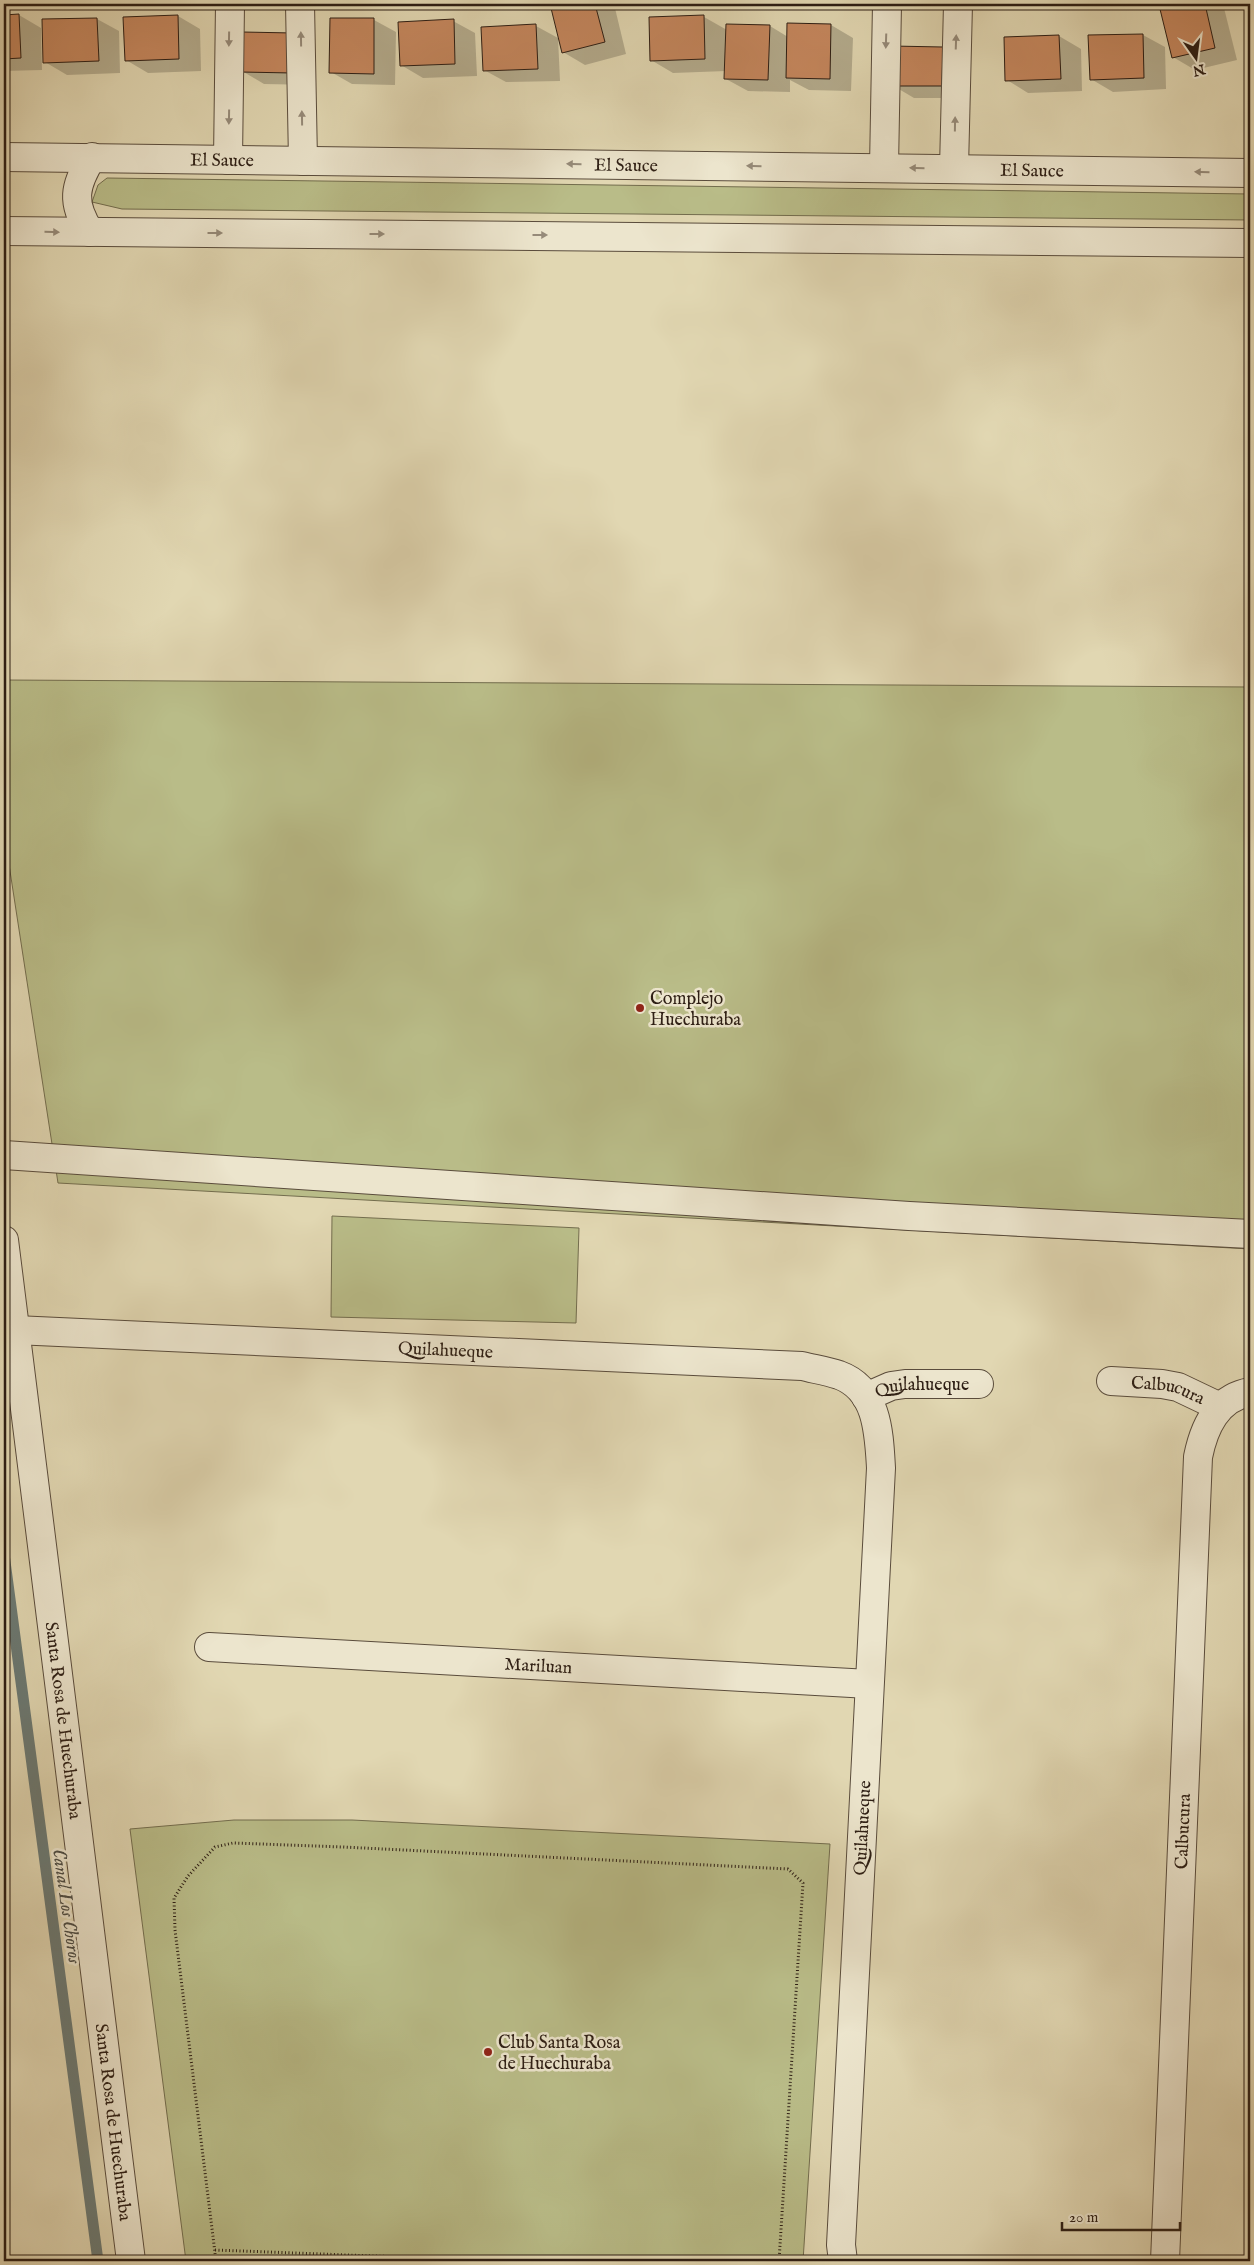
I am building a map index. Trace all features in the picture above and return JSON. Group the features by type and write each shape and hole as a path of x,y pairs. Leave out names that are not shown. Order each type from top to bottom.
{"street":[{"path":"228,160 230,4"},
{"path":"300,4 303,161"},
{"path":"884,167 887,4"},
{"path":"954,168 958,4"},
{"name":"El Sauce","path":"4,157 1250,173"},
{"path":"90,232 82,221 76,196 77,185 92,157"},
{"path":"4,231 1250,243"},
{"path":"4,1155 889,1215 1250,1234"},
{"name":"Santa Rosa de Huechuraba","path":"4,1240 131,2261"},
{"name":"Quilahueque","path":"15,1330 802,1366 841,1376 856,1385 866,1397 878,1424 881,1468 841,2245 843,2261"},
{"name":"Calbucura","path":"1111,1381 1178,1387 1220,1407"},
{"name":"Quilahueque","path":"866,1397 891,1386 905,1384 979,1384"},
{"name":"Calbucura","path":"1165,2261 1198,1457 1202,1437 1210,1419 1220,1407 1250,1392"},
{"name":"Mariluan","path":"209,1647 869,1684"}],"path":[{"path":"216,2261 175,1930 174,1898 188,1876 216,1847 233,1844 343,1847 788,1869 803,1883 779,2261"},
{"path":"215,2250 508,2261"}],"green space":[{"path":"107,178 1250,194 1250,220 122,209 92,202 98,185"},
{"name":"Complejo Huechuraba","path":"4,680 1250,687 1250,1249 58,1183 4,832"},
{"path":"332,1216 579,1228 576,1323 331,1317"},
{"name":"Club Santa Rosa de Huechuraba","path":"234,1820 352,1820 830,1844 803,2261 186,2261 130,1829"}],"building":[{"path":"550,4 595,4 605,42 562,53"},
{"path":"1205,4 1215,48 1172,58 1159,5"},
{"path":"19,14 21,58 4,59 4,15"},
{"path":"178,15 179,59 125,61 123,17"},
{"path":"704,15 705,59 650,61 649,17"},
{"path":"97,18 99,61 43,63 42,19"},
{"path":"330,18 374,18 374,74 329,73"},
{"path":"454,19 455,64 400,66 398,22"},
{"path":"787,23 831,24 830,79 786,78"},
{"path":"536,24 538,69 483,71 481,27"},
{"path":"726,24 770,25 768,80 724,79"},
{"path":"242,32 293,33 292,73 241,72"},
{"path":"1143,34 1144,78 1090,80 1088,35"},
{"path":"1059,35 1061,79 1005,81 1004,37"},
{"path":"892,46 943,47 942,86 891,86"}],"waterway":[{"name":"Canal Los Choros","path":"4,1554 98,2261"}],"place":[{"name":"Complejo Huechuraba","path":"640,1008"},
{"name":"Club Santa Rosa de Huechuraba","path":"488,2052"}]}
